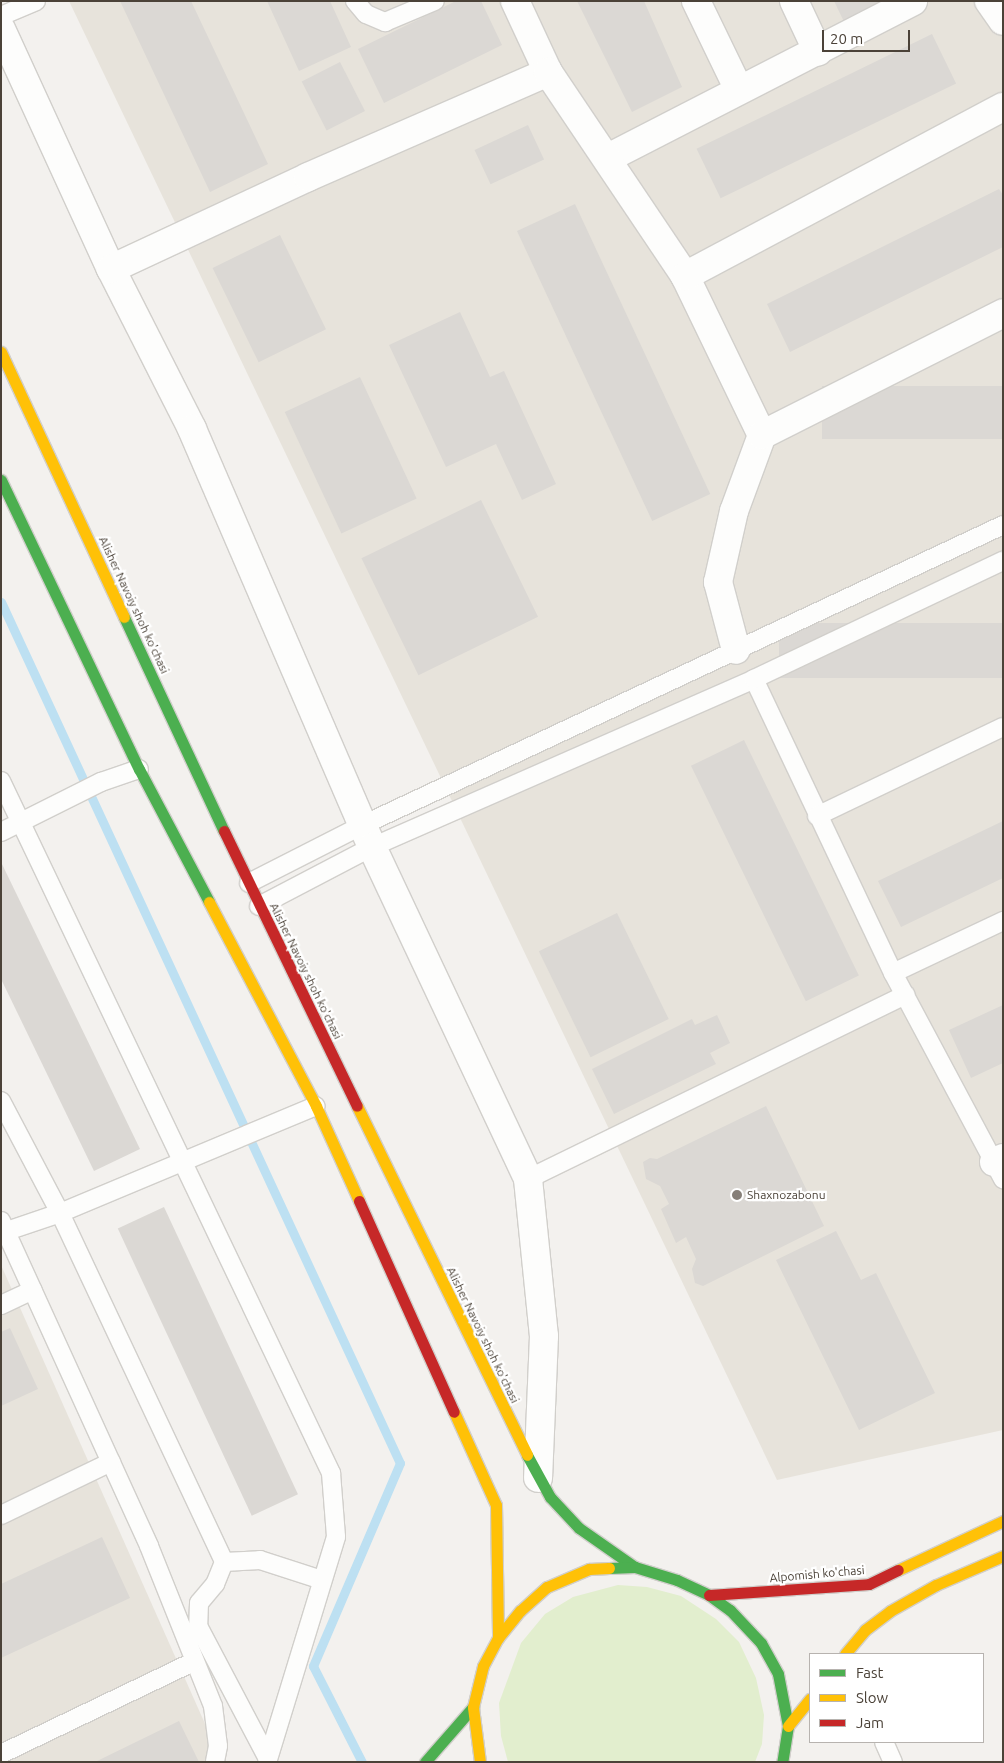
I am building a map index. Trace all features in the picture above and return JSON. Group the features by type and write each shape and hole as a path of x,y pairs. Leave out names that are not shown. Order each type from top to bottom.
{"main road":[{"name":"Alisher Navoiy shoh ko'chasi","path":"1,352 259,906 538,1478 550,1497 579,1528 635,1567"},
{"path":"1,480 139,769 316,1106 496,1505 498,1638"},
{"name":"Alpomish ko'chasi","path":"709,1595 869,1584 1003,1521"},
{"path":"846,1653 864,1630 890,1611 936,1585 1003,1556"},
{"path":"480,1762 473,1706 483,1666 498,1638 520,1610 547,1587 589,1569 635,1567 670,1577 709,1595 730,1610 761,1643 778,1674 788,1726 782,1762"},
{"path":"788,1726 809,1699"},
{"path":"425,1762 473,1706"}],"street":[{"path":"515,1 548,72 608,158 685,276 762,435"},
{"path":"696,1 738,88"},
{"path":"794,1 818,52"},
{"path":"608,158 738,88 818,52 913,1"},
{"path":"989,1 1003,21"},
{"path":"1,29 112,269 192,429 368,836 528,1179 544,1336 538,1478"},
{"path":"112,269 308,177 548,72"},
{"path":"685,276 1003,108"},
{"path":"736,650 718,582 734,511 762,435 1003,313"}],"lane":[{"path":"1,16 36,1"},
{"path":"354,1 366,14 385,22 435,1"},
{"path":"259,906 368,836 736,650 1003,525"},
{"path":"249,883 754,679 1003,561"},
{"path":"754,679 893,974 1000,1166"},
{"path":"817,816 1003,727"},
{"path":"1,832 102,782 139,769"},
{"path":"1,781 331,1473 336,1537 267,1760"},
{"path":"893,974 1003,921"},
{"path":"528,1179 905,995"},
{"path":"1,1101 60,1213 224,1562 216,1584 199,1603 198,1626 267,1760"},
{"path":"215,1762 218,1746 213,1706 193,1662 149,1546 3,1228 60,1213 228,1143 265,1125 316,1106"},
{"path":"1,1305 33,1290"},
{"path":"1,1515 111,1462"},
{"path":"224,1562 260,1560 322,1580"},
{"path":"1,1754 193,1662"},
{"path":"884,1743 893,1762"}],"shaded area":[{"path":"69,1 1003,1 1003,1430 777,1480"},
{"path":"1,1265 222,1762 1,1762"}],"green space":[{"path":"618,1585 647,1587 681,1596 716,1619 739,1642 756,1678 764,1715 762,1744 755,1762 508,1762 501,1736 499,1703 521,1643 545,1614 573,1597"}],"building":[{"path":"120,1 191,1 268,164 210,192"},
{"path":"267,1 330,1 351,47 299,71"},
{"path":"456,1 481,1 502,45 384,103 358,49"},
{"path":"577,1 644,1 682,87 632,112"},
{"path":"834,1 888,1 850,34"},
{"path":"932,34 956,83 721,198 697,149"},
{"path":"340,62 365,111 327,131 302,82"},
{"path":"528,125 544,159 491,184 475,150"},
{"path":"999,189 1003,195 1003,247 790,352 767,304"},
{"path":"575,204 710,494 652,521 517,231"},
{"path":"280,235 326,329 259,362 213,268"},
{"path":"460,312 490,377 504,371 556,484 522,500 496,444 446,467 389,345"},
{"path":"360,377 417,498 341,534 285,412"},
{"path":"822,386 1003,386 1003,439 822,439"},
{"path":"481,500 538,617 418,675 361,558"},
{"path":"779,623 1003,623 1003,678 779,678"},
{"path":"744,740 859,975 806,1001 691,766"},
{"path":"1003,821 1003,878 901,927 878,881"},
{"path":"1,862 140,1149 94,1171 1,979"},
{"path":"617,913 669,1019 591,1057 539,951"},
{"path":"1003,1005 1003,1063 971,1078 949,1030"},
{"path":"717,1015 730,1043 710,1053 716,1064 614,1114 592,1069 692,1019 695,1025"},
{"name":"Shaxnozabonu","path":"766,1106 824,1226 703,1286 695,1283 692,1269 696,1259 686,1237 676,1243 661,1209 669,1204 660,1186 646,1179 643,1162 650,1158 657,1159"},
{"path":"164,1207 298,1494 252,1516 118,1229"},
{"path":"836,1231 861,1280 876,1273 935,1393 859,1430 776,1260"},
{"path":"10,1328 38,1389 1,1406 1,1332"},
{"path":"102,1537 130,1598 1,1658 1,1584"},
{"path":"179,1721 199,1762 95,1762"}],"waterway":[{"path":"1,602 400,1463 313,1666 362,1762"}],"traffic: fast":[{"path":"1,480 139,769 209,902"},
{"path":"124,617 224,831"},
{"path":"527,1455 550,1497 579,1528 635,1567"},
{"path":"609,1568 635,1567 677,1580 709,1595 730,1610 761,1643 778,1674 788,1726 782,1762"},
{"path":"425,1762 473,1707"}],"traffic: slow":[{"path":"1,352 124,617"},
{"path":"209,902 316,1106 359,1201"},
{"path":"357,1106 527,1455"},
{"path":"454,1412 496,1505 498,1638"},
{"path":"898,1570 1003,1521"},
{"path":"846,1653 865,1630 890,1611 936,1585 1003,1556"},
{"path":"480,1762 473,1707 483,1666 498,1638 520,1611 547,1587 589,1569 609,1568"},
{"path":"788,1726 809,1700"}],"traffic: jam":[{"path":"224,831 357,1106"},
{"path":"359,1201 454,1412"},
{"path":"709,1595 869,1584 898,1570"}],"place":[{"name":"Shaxnozabonu","path":"737,1195"}]}
